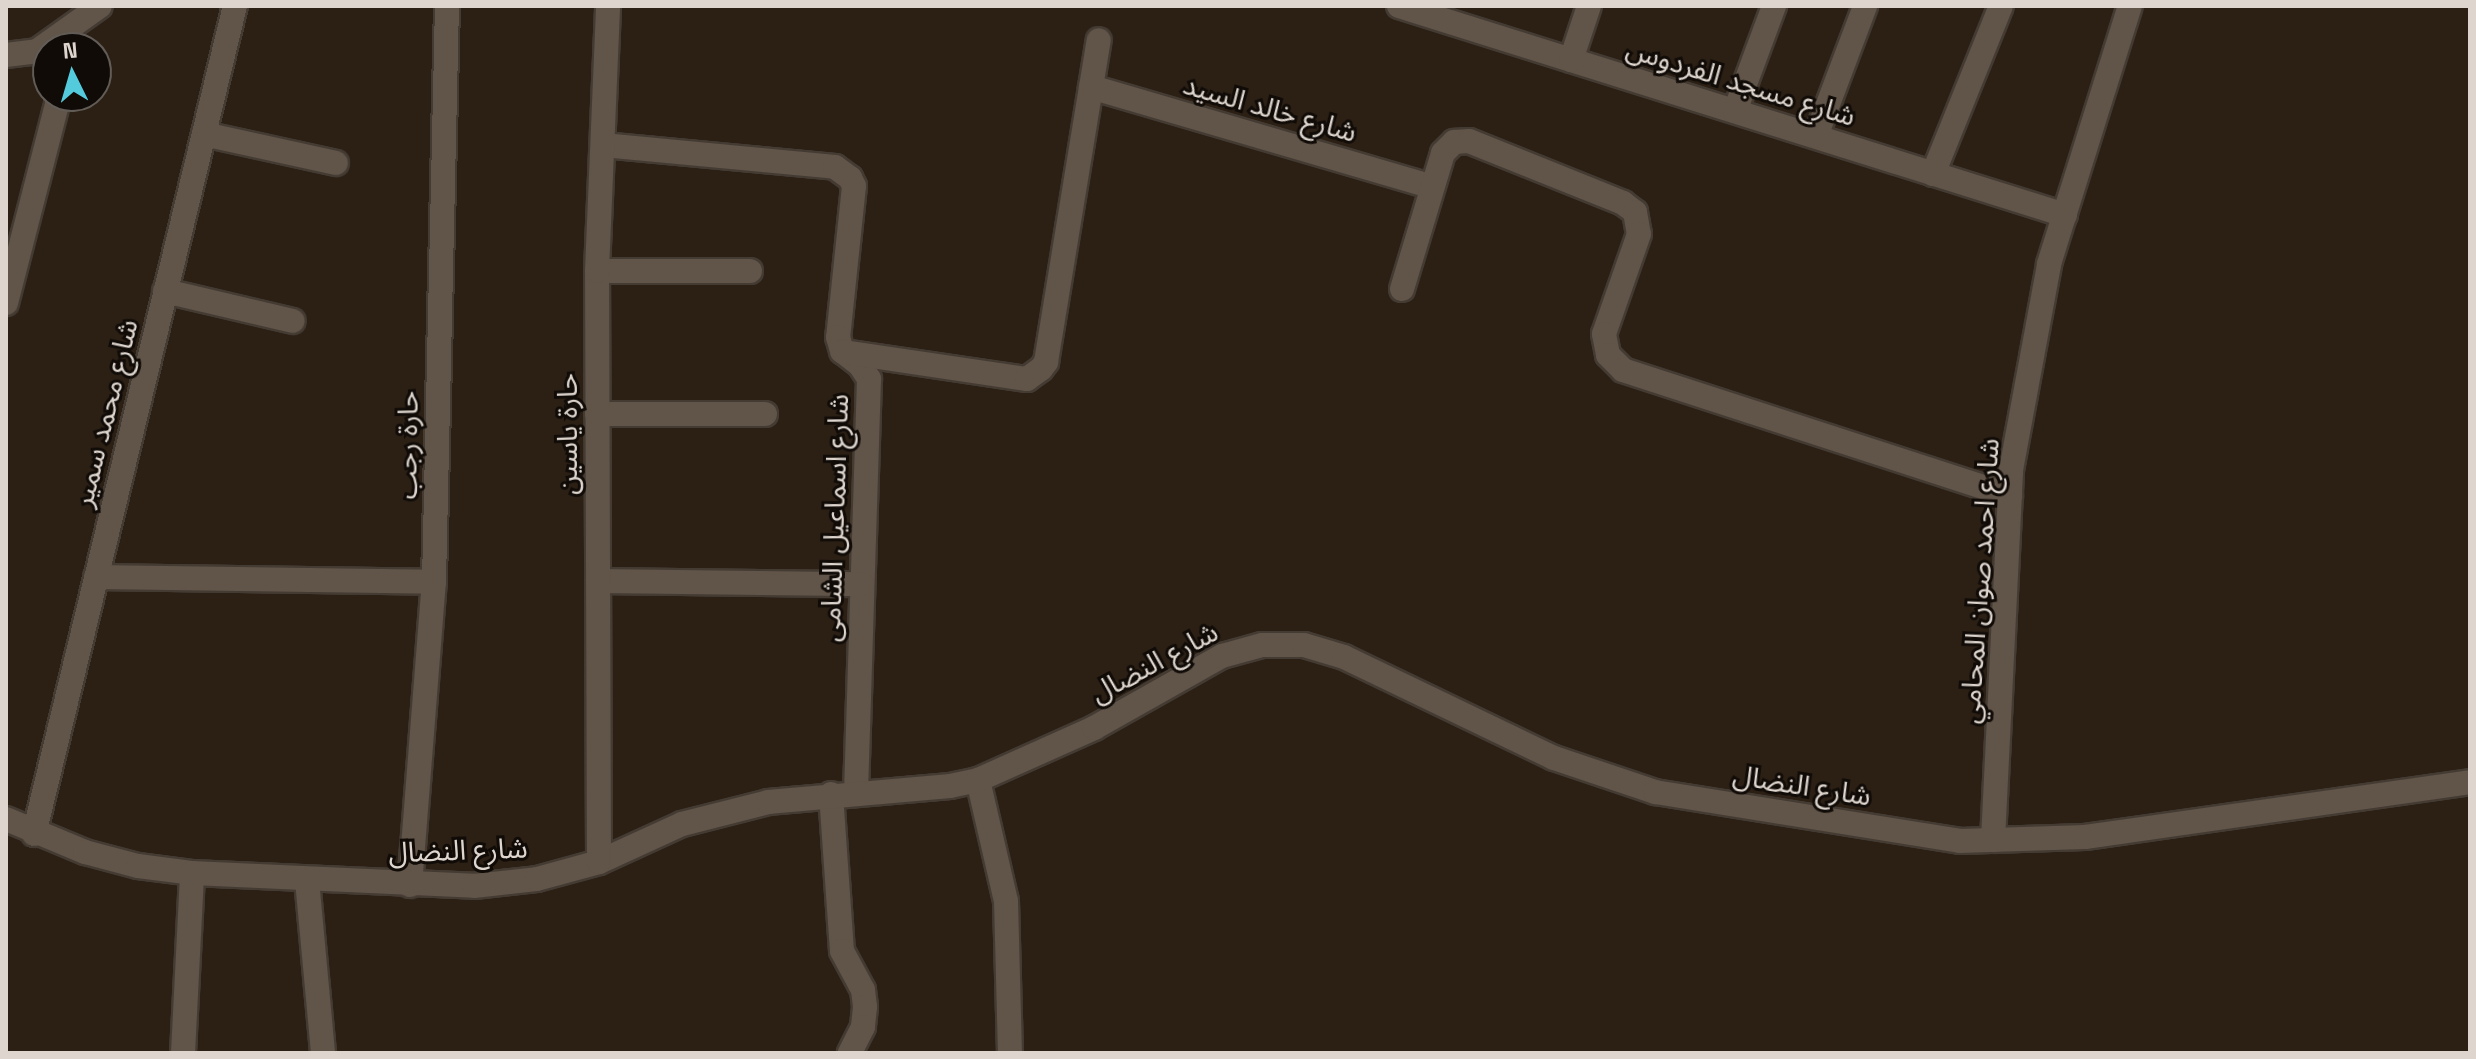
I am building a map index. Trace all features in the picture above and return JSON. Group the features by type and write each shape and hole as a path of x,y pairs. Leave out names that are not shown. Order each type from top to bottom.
{"street":[{"path":"6,55 37,51 100,6"},
{"name":"شارع محمد سمير","path":"34,834 235,6"},
{"name":"حارة رجب","path":"410,885 434,582 447,6"},
{"name":"حارة ياسين","path":"599,862 597,271 608,6"},
{"name":"شارع مسجد الفردوس","path":"1399,6 2065,215"},
{"path":"1571,60 1589,6"},
{"path":"1735,111 1774,6"},
{"path":"1816,136 1865,6"},
{"path":"1933,174 2001,6"},
{"name":"شارع احمد صوان المحامي","path":"1993,840 2011,470 2049,264 2130,6"},
{"path":"603,145 835,167 843,171 854,186 855,196 838,337 842,351 1027,379 1046,362 1099,40"},
{"name":"شارع خالد السيد","path":"1091,87 1432,187"},
{"path":"6,303 55,112"},
{"path":"204,134 336,163"},
{"path":"1402,289 1443,153 1454,142 1469,141 1630,206 1639,219 1639,234 1604,334 1604,345 1614,364 1623,370 2010,496"},
{"path":"597,271 750,271"},
{"path":"165,291 293,321"},
{"name":"شارع اسماعيل الشامى","path":"842,351 860,365 869,379 856,791"},
{"path":"597,414 765,414"},
{"path":"96,577 434,582"},
{"path":"598,581 862,584"},
{"name":"شارع النضال","path":"6,819 34,834 138,866 192,873 410,885 474,886 537,879 599,862 682,824 768,802 856,791 950,786 978,780 1094,728 1222,656 1262,645 1304,645 1344,657 1554,758 1655,792 1960,841 2085,837 2470,782"},
{"path":"978,780 1006,901 1010,1053"},
{"path":"831,794 842,951 863,990 865,1007 863,1027 850,1053"},
{"path":"183,1053 192,873"},
{"path":"307,880 323,1053"}]}
